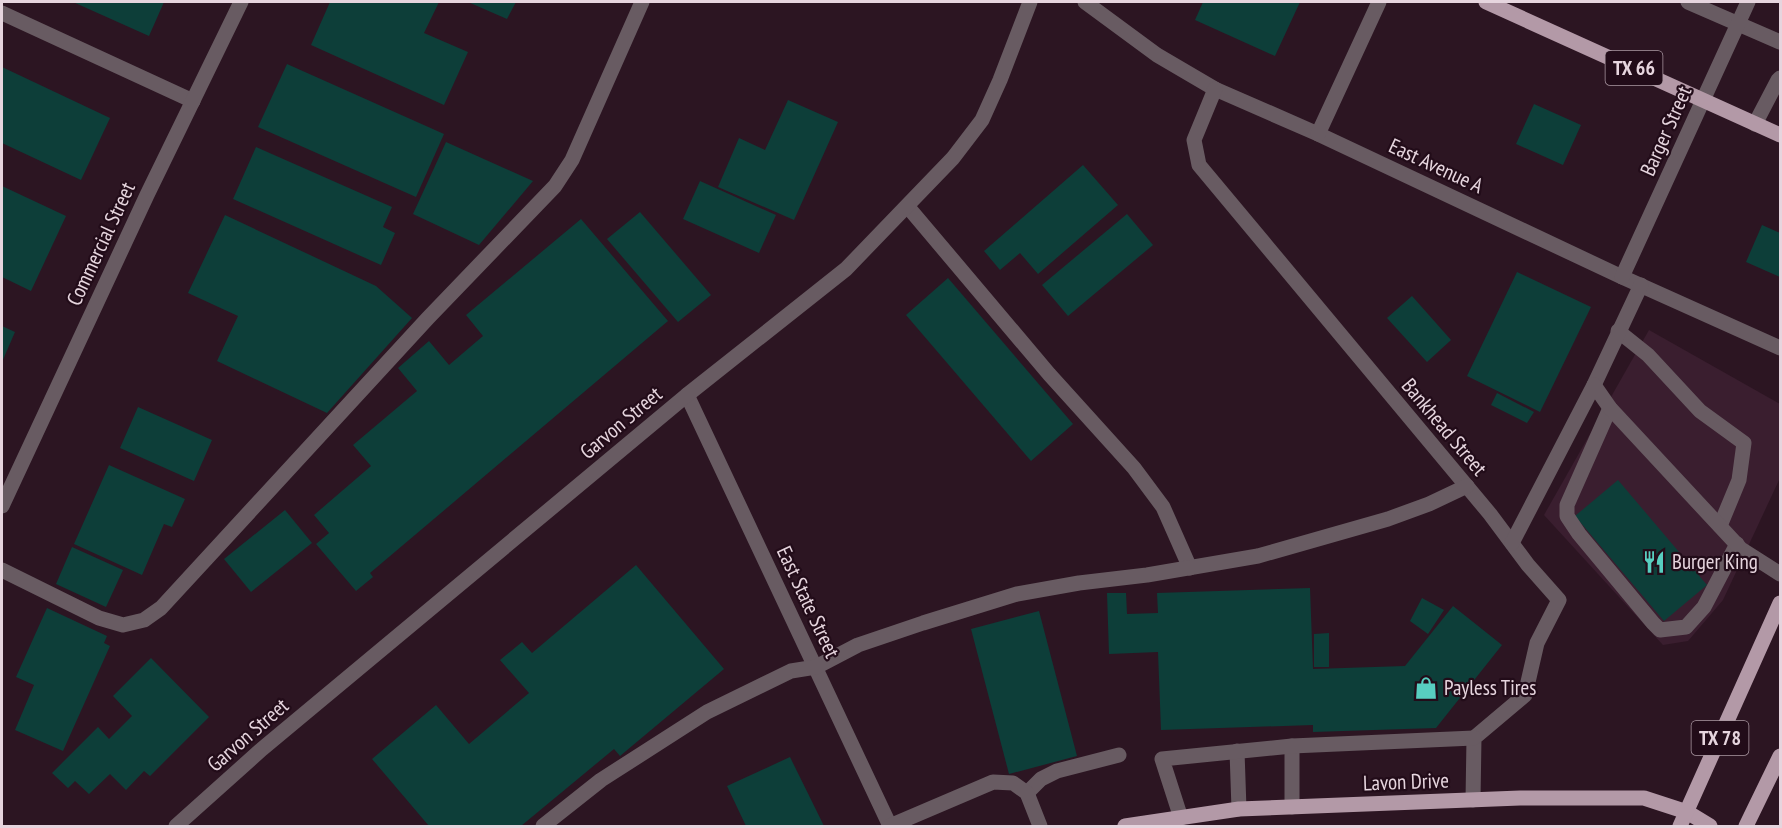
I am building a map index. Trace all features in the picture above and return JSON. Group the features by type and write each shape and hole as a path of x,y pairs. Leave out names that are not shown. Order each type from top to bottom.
{"main road":[{"name":"TX 66","path":"1486,2 1780,135"},
{"name":"TX 78","path":"1687,812 1780,603"},
{"name":"TX 78","path":"1746,826 1780,756"},
{"name":"Lavon Drive","path":"1125,826 1239,809 1520,798 1644,798 1687,812 1710,826"},
{"path":"1680,826 1687,812"},
{"path":"1160,826 1181,818"}],"street":[{"name":"Commercial Street","path":"2,506 241,2"},
{"path":"2,570 99,618 123,625 144,620 161,608 428,318 555,186 572,160 642,2"},
{"name":"Garvon Street","path":"176,826 262,749 687,395 846,269 953,158 982,120 1030,2"},
{"name":"East Avenue A","path":"1085,2 1157,55 1215,89 1318,134 1622,277 1780,348"},
{"path":"1318,134 1379,2"},
{"path":"1688,2 1780,42"},
{"name":"Barger Street","path":"1622,277 1748,2"},
{"path":"2,13 193,101"},
{"path":"1755,124 1780,78"},
{"name":"Bankhead Street","path":"1215,89 1194,140 1199,165 1467,486 1528,565 1559,600 1537,643 1525,695 1474,738"},
{"path":"908,207 1049,374 1140,476 1163,507 1190,568"},
{"path":"1512,543 1594,385 1641,285"},
{"path":"1618,331 1648,355 1700,411 1744,443 1739,480 1720,526"},
{"path":"1594,385 1610,408 1737,544 1780,574"},
{"name":"East State Street","path":"687,395 890,826"},
{"path":"1610,408 1567,505 1567,516 1579,534 1653,624 1660,630 1686,627 1704,607 1737,544"},
{"path":"543,826 601,780 707,712 791,671 816,667 869,641 1017,594 1258,556 1408,512 1467,486"},
{"path":"1181,818 1162,759 1292,746 1474,738 1473,800"},
{"path":"1292,746 1292,807"},
{"path":"1237,751 1239,809"},
{"path":"1027,793 1041,779 1057,771 1119,755"},
{"path":"890,826 993,782 1013,783 1027,793 1040,826"}],"shaded area":[{"path":"1649,330 1780,404 1780,478 1723,600 1688,641 1663,645 1544,515"}],"building":[{"path":"73,2 164,2 149,36"},
{"path":"330,2 439,2 424,33 468,52 444,105 311,45"},
{"path":"468,2 516,2 507,19"},
{"path":"1203,2 1300,2 1275,56 1195,20"},
{"path":"287,64 444,134 416,197 258,127"},
{"path":"2,67 110,118 81,180 2,143"},
{"path":"788,100 838,122 794,220 718,187 739,138 765,150"},
{"path":"1534,104 1581,125 1563,165 1516,144"},
{"path":"446,142 533,181 479,245 413,214"},
{"path":"256,147 392,207 383,227 395,233 381,265 233,199"},
{"path":"1083,165 1118,205 1038,274 1020,253 1000,270 984,251"},
{"path":"700,181 776,215 759,253 683,219"},
{"path":"2,186 66,216 31,291 2,277"},
{"path":"640,212 711,295 678,322 607,239"},
{"path":"1127,214 1153,245 1068,316 1042,285"},
{"path":"225,215 376,286 412,318 327,413 217,361 238,316 188,293"},
{"path":"581,219 668,321 370,573 373,577 356,591 316,544 329,533 314,515 371,466 353,445 417,391 398,368 429,341 449,365 483,336 466,315"},
{"path":"1762,225 1780,233 1780,277 1746,262"},
{"path":"1517,272 1591,307 1540,412 1467,376"},
{"path":"948,278 1073,424 1031,461 906,315"},
{"path":"1412,296 1451,340 1427,362 1387,318"},
{"path":"2,326 15,332 2,362"},
{"path":"1497,393 1534,412 1527,423 1491,405"},
{"path":"138,407 212,440 194,481 120,448"},
{"path":"109,465 185,499 172,527 164,524 142,575 74,544"},
{"path":"1618,480 1707,585 1664,621 1575,516"},
{"path":"285,510 312,543 251,592 224,559"},
{"path":"72,547 123,570 106,607 56,584"},
{"path":"636,565 724,669 620,756 614,749 521,826 429,826 372,759 436,705 469,744 529,693 500,660 522,642 532,653"},
{"path":"1310,588 1313,669 1405,666 1453,606 1502,645 1436,728 1313,732 1313,725 1161,730 1158,652 1109,654 1107,593 1126,593 1127,614 1158,613 1157,593"},
{"path":"1422,598 1444,610 1428,634 1410,621"},
{"path":"47,608 107,636 104,643 110,646 63,751 15,730 34,685 16,677"},
{"path":"1039,611 1077,756 1009,774 971,629"},
{"path":"1329,633 1329,667 1314,667 1314,634"},
{"path":"151,658 209,717 150,776 144,771 126,790 110,774 89,794 75,781 68,788 52,773 98,727 109,739 132,716 113,696"},
{"path":"790,757 824,826 746,826 727,786"}],"place":[{"name":"Burger King","path":"1654,562"},
{"name":"Payless Tires","path":"1426,688"}]}
